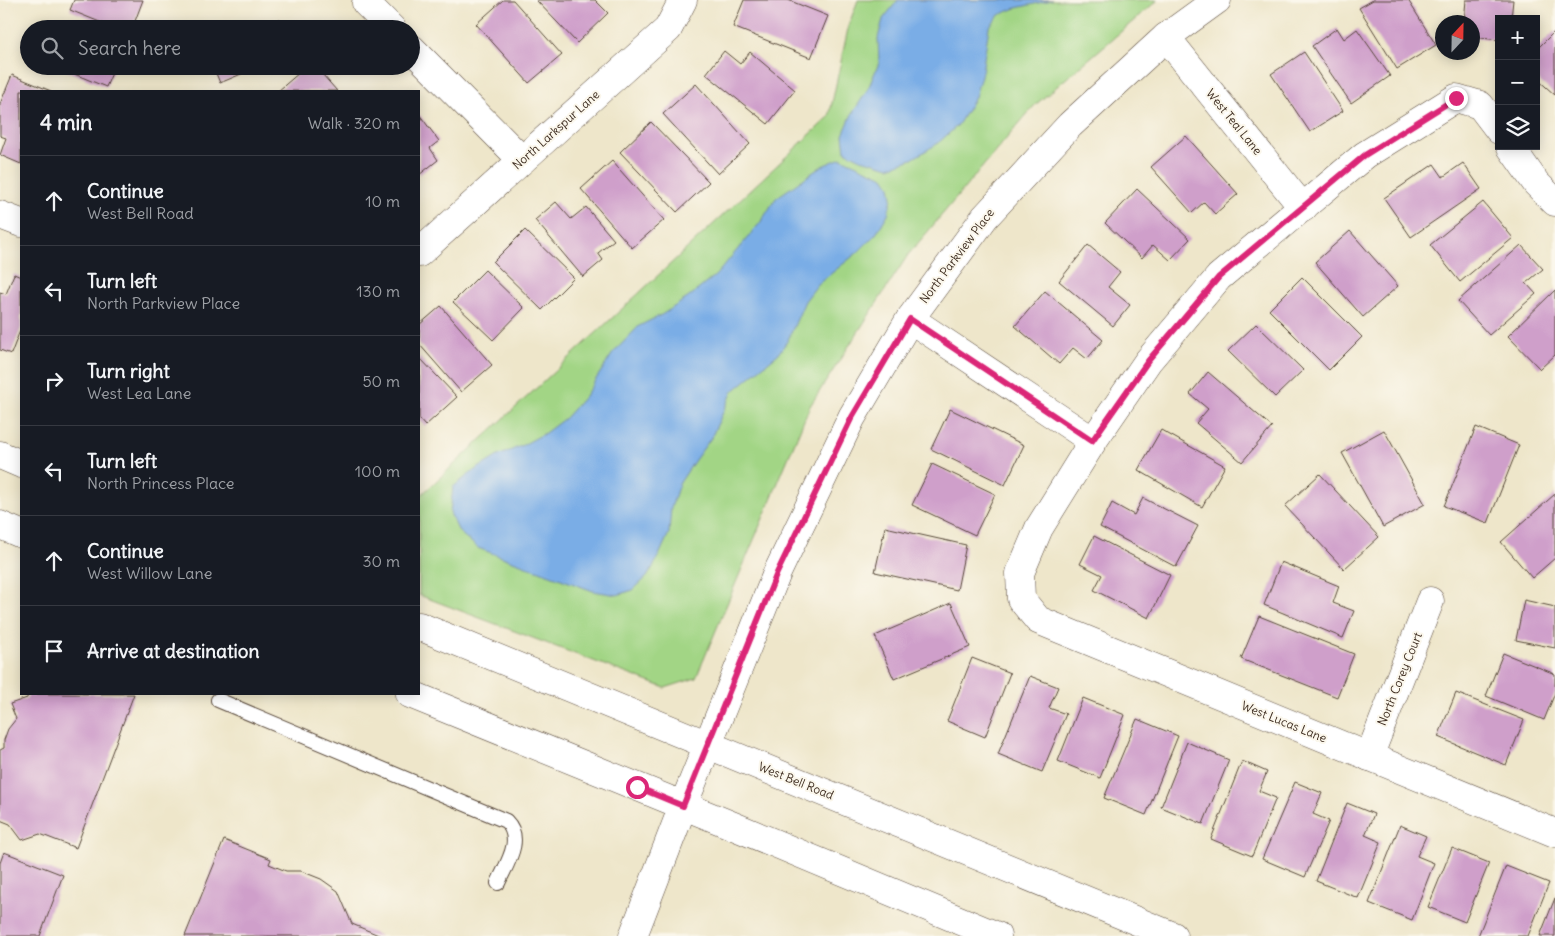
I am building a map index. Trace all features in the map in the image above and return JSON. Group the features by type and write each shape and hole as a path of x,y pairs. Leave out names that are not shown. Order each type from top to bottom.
{"street":[{"name":"North Larkspur Lane","path":"420,252 668,29 683,0"},
{"name":"North Parkview Place","path":"633,936 777,573 852,417 910,319 985,217 1070,125 1166,37 1216,0"},
{"path":"366,3 383,20"},
{"name":"West Teal Lane","path":"1166,37 1303,208"},
{"path":"420,57 522,160"},
{"path":"910,319 1092,441 1148,361 1219,277 1365,155 1456,98 1480,105 1495,125"},
{"path":"1513,150 1536,183 1555,202"},
{"path":"0,215 20,223"},
{"name":"West Lucas Lane","path":"1092,441 1039,528 1020,573 1021,600 1038,620 1555,833"},
{"path":"0,455 20,464"},
{"path":"0,525 20,534"},
{"name":"North Corey Court","path":"1369,757 1430,601"},
{"name":"West Bell Road","path":"420,626 1173,936"},
{"path":"412,695 998,936"}],"lane":[{"path":"218,700 506,820 514,831 515,839 512,851 498,883"}],"green space":[{"path":"858,0 1158,0 1034,106 908,255 810,406 696,678 665,688 420,595 420,496 829,117 849,24"}],"water":[{"path":"898,0 1052,0 1016,8 999,15 989,27 982,72 975,97 958,125 937,144 912,159 889,167 861,159 845,151 843,135 852,114 867,91 879,63 878,38 883,19"},
{"path":"841,158 884,177 890,186 892,198 888,214 876,234 857,253 818,284 805,301 788,340 778,354 733,391 711,438 679,484 671,508 669,533 647,577 633,590 617,595 593,591 478,548 459,532 450,513 453,487 475,470 498,456 545,433 565,418 585,396 613,353 639,326 663,314 689,297 716,275 760,223 776,198 822,166"}],"building":[{"path":"74,0 143,0 135,20 95,20 70,10"},
{"path":"503,0 513,0 562,55 529,83 476,24"},
{"path":"536,0 595,0 608,13 577,43"},
{"path":"744,0 788,0 828,16 811,58 733,27"},
{"path":"1373,0 1408,0 1435,46 1397,69 1359,8"},
{"path":"1466,0 1513,0 1511,15 1495,15 1495,40 1480,38 1480,15 1465,15"},
{"path":"1337,28 1344,39 1357,29 1390,76 1351,103 1312,46"},
{"path":"1555,31 1555,95 1540,82 1540,46"},
{"path":"724,51 740,64 750,52 795,90 768,124 706,74"},
{"path":"1304,52 1343,111 1310,132 1271,74"},
{"path":"12,75 49,90 20,90 20,164 0,155 6,138 0,136 0,104"},
{"path":"77,75 111,75 106,87"},
{"path":"217,75 239,75 220,83"},
{"path":"297,75 323,75 336,90 279,90"},
{"path":"696,84 750,144 718,174 663,114"},
{"path":"420,115 439,141 430,148 438,160 420,174"},
{"path":"651,122 709,182 677,212 620,152"},
{"path":"1186,136 1238,194 1215,214 1204,202 1192,213 1151,167"},
{"path":"612,161 664,220 632,248 581,189"},
{"path":"1463,163 1481,189 1411,237 1384,198 1434,164 1443,177"},
{"path":"1137,189 1190,239 1170,260 1153,245 1142,258 1105,223"},
{"path":"556,202 571,219 586,207 614,240 598,253 603,260 583,277 535,220"},
{"path":"1483,202 1513,238 1460,282 1430,245"},
{"path":"525,230 574,278 542,310 493,262"},
{"path":"1350,231 1398,286 1363,317 1315,262"},
{"path":"1088,245 1120,272 1108,287 1130,305 1113,326 1059,281"},
{"path":"1521,245 1543,269 1526,283 1536,294 1489,335 1458,301"},
{"path":"485,270 524,308 493,340 453,302"},
{"path":"14,274 20,277 20,331 11,354 0,350 0,292 6,294"},
{"path":"1302,277 1362,337 1329,370 1269,310"},
{"path":"1555,290 1555,355 1540,369 1508,336"},
{"path":"1045,291 1103,340 1087,359 1073,348 1059,364 1015,326"},
{"path":"441,306 492,365 461,392 420,345 420,324"},
{"path":"1256,324 1303,370 1275,397 1228,351"},
{"path":"420,358 457,397 425,426 420,420"},
{"path":"1208,372 1272,427 1242,462 1196,423 1208,409 1190,394"},
{"path":"950,409 1024,445 1005,485 931,449"},
{"path":"1476,427 1519,445 1488,523 1444,506"},
{"path":"1161,430 1225,466 1202,507 1138,470"},
{"path":"1384,430 1425,504 1383,527 1342,453"},
{"path":"932,464 995,494 975,535 912,505"},
{"path":"1320,474 1379,537 1344,569 1285,506"},
{"path":"1555,494 1555,558 1532,578 1501,542"},
{"path":"1143,498 1198,526 1176,567 1100,527 1112,503 1134,515"},
{"path":"885,527 966,545 957,590 875,572"},
{"path":"1094,536 1170,575 1149,618 1094,590 1102,575 1080,564"},
{"path":"1281,562 1339,586 1333,603 1354,611 1343,638 1264,605"},
{"path":"1524,600 1555,607 1555,648 1516,640"},
{"path":"951,603 970,647 894,679 875,636"},
{"path":"1259,616 1354,654 1337,697 1241,659"},
{"path":"1503,653 1555,674 1555,693 1544,720 1486,696"},
{"path":"972,658 1010,673 985,737 947,721"},
{"path":"1030,676 1058,687 1049,708 1066,714 1042,772 998,754"},
{"path":"1456,693 1524,720 1506,765 1438,737"},
{"path":"28,695 134,695 76,848 40,834 22,840 10,824 0,820 0,750 4,748 4,740 8,729 16,719 10,704 27,698"},
{"path":"1083,698 1125,715 1100,778 1058,761"},
{"path":"1137,719 1178,736 1146,815 1104,798"},
{"path":"1187,742 1229,760 1203,824 1161,807"},
{"path":"1242,761 1267,772 1259,791 1276,798 1252,856 1211,839"},
{"path":"1295,782 1322,793 1313,814 1329,821 1305,877 1262,859"},
{"path":"1347,803 1374,814 1365,835 1381,842 1358,898 1316,881"},
{"path":"1400,825 1426,836 1417,856 1434,863 1412,920 1369,903"},
{"path":"224,840 271,859 269,864 286,871 301,871 321,879 338,891 352,924 381,936 185,936"},
{"path":"1452,848 1489,863 1465,922 1428,907"},
{"path":"4,852 63,875 40,936 0,936 0,863"},
{"path":"1506,866 1549,883 1528,936 1478,936"},
{"path":"1555,898 1555,936 1540,936"}],"route":[{"path":"637,787 683,806 777,573 852,417 910,319 1092,441 1148,361 1219,277 1365,155 1456,98"}]}
